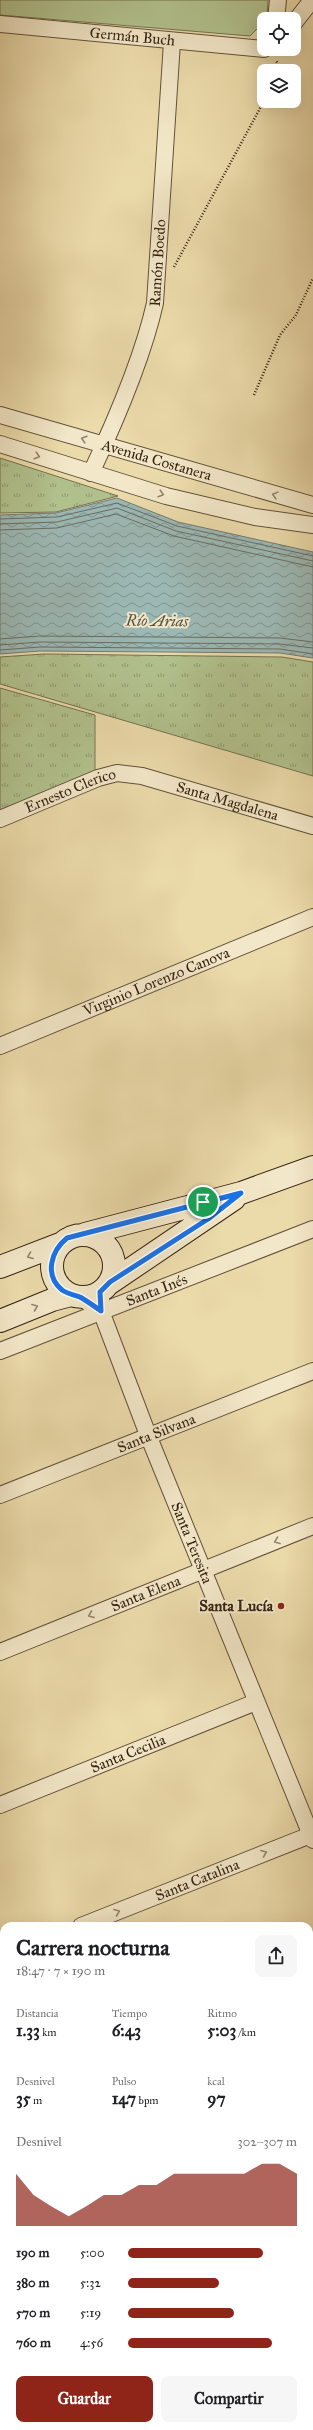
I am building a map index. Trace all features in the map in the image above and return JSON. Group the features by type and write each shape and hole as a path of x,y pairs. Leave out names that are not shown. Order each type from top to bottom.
{"main road":[{"path":"75,1296 56,1282 52,1273 54,1253 60,1244 67,1238 241,1193 313,1167"},
{"path":"0,1321 52,1300 75,1296 104,1295 241,1193"},
{"path":"85,1234 96,1237 105,1243 111,1252 114,1262 114,1273 104,1295"},
{"path":"0,1267 60,1244"}],"street":[{"path":"277,12 278,0"},
{"path":"301,14 312,0"},
{"name":"Germán Buch","path":"0,24 172,42 257,48"},
{"name":"Ramón Boedo","path":"91,472 105,444 150,328 155,303 172,42"},
{"name":"Avenida Costanera","path":"0,415 313,505"},
{"name":"Avenida Costanera","path":"0,444 166,496 255,517 313,525"},
{"name":"Ernesto Clerico","path":"0,819 98,778 117,773 142,776"},
{"name":"Santa Magdalena","path":"142,776 313,826"},
{"name":"Virginio Lorenzo Canova","path":"0,1046 313,917"},
{"name":"Santa Inés","path":"0,1351 104,1295 313,1229"},
{"name":"Santa Teresita","path":"104,1295 148,1435 312,1836"},
{"name":"Santa Silvana","path":"0,1495 148,1435 313,1371"},
{"name":"Santa Elena","path":"0,1652 313,1526"},
{"name":"Santa Cecilia","path":"0,1805 256,1702"},
{"name":"Santa Catalina","path":"91,1922 312,1836"}],"path":[{"path":"173,270 260,108"},
{"path":"254,395 280,335 296,315 313,278"}],"green space":[{"path":"0,0 268,0 267,12 257,12 257,29 250,36 0,15"},
{"path":"0,458 118,496 56,512 0,513"},
{"path":"44,654 282,657 313,662 313,776 0,684 0,657"},
{"path":"0,688 95,715 95,773 0,810"}],"water":[{"name":"Río Arias","path":"117,498 178,522 313,552 313,658 280,653 40,651 0,654 0,515 56,513"}],"place":[{"name":"Santa Lucía","path":"281,1606"}],"route":[{"path":"241,1193 208,1219 110,1282 106,1288 100,1292 101,1311 80,1297 71,1295 62,1290 56,1282 52,1273 54,1253 60,1244 67,1238 203,1202 241,1193"}]}
